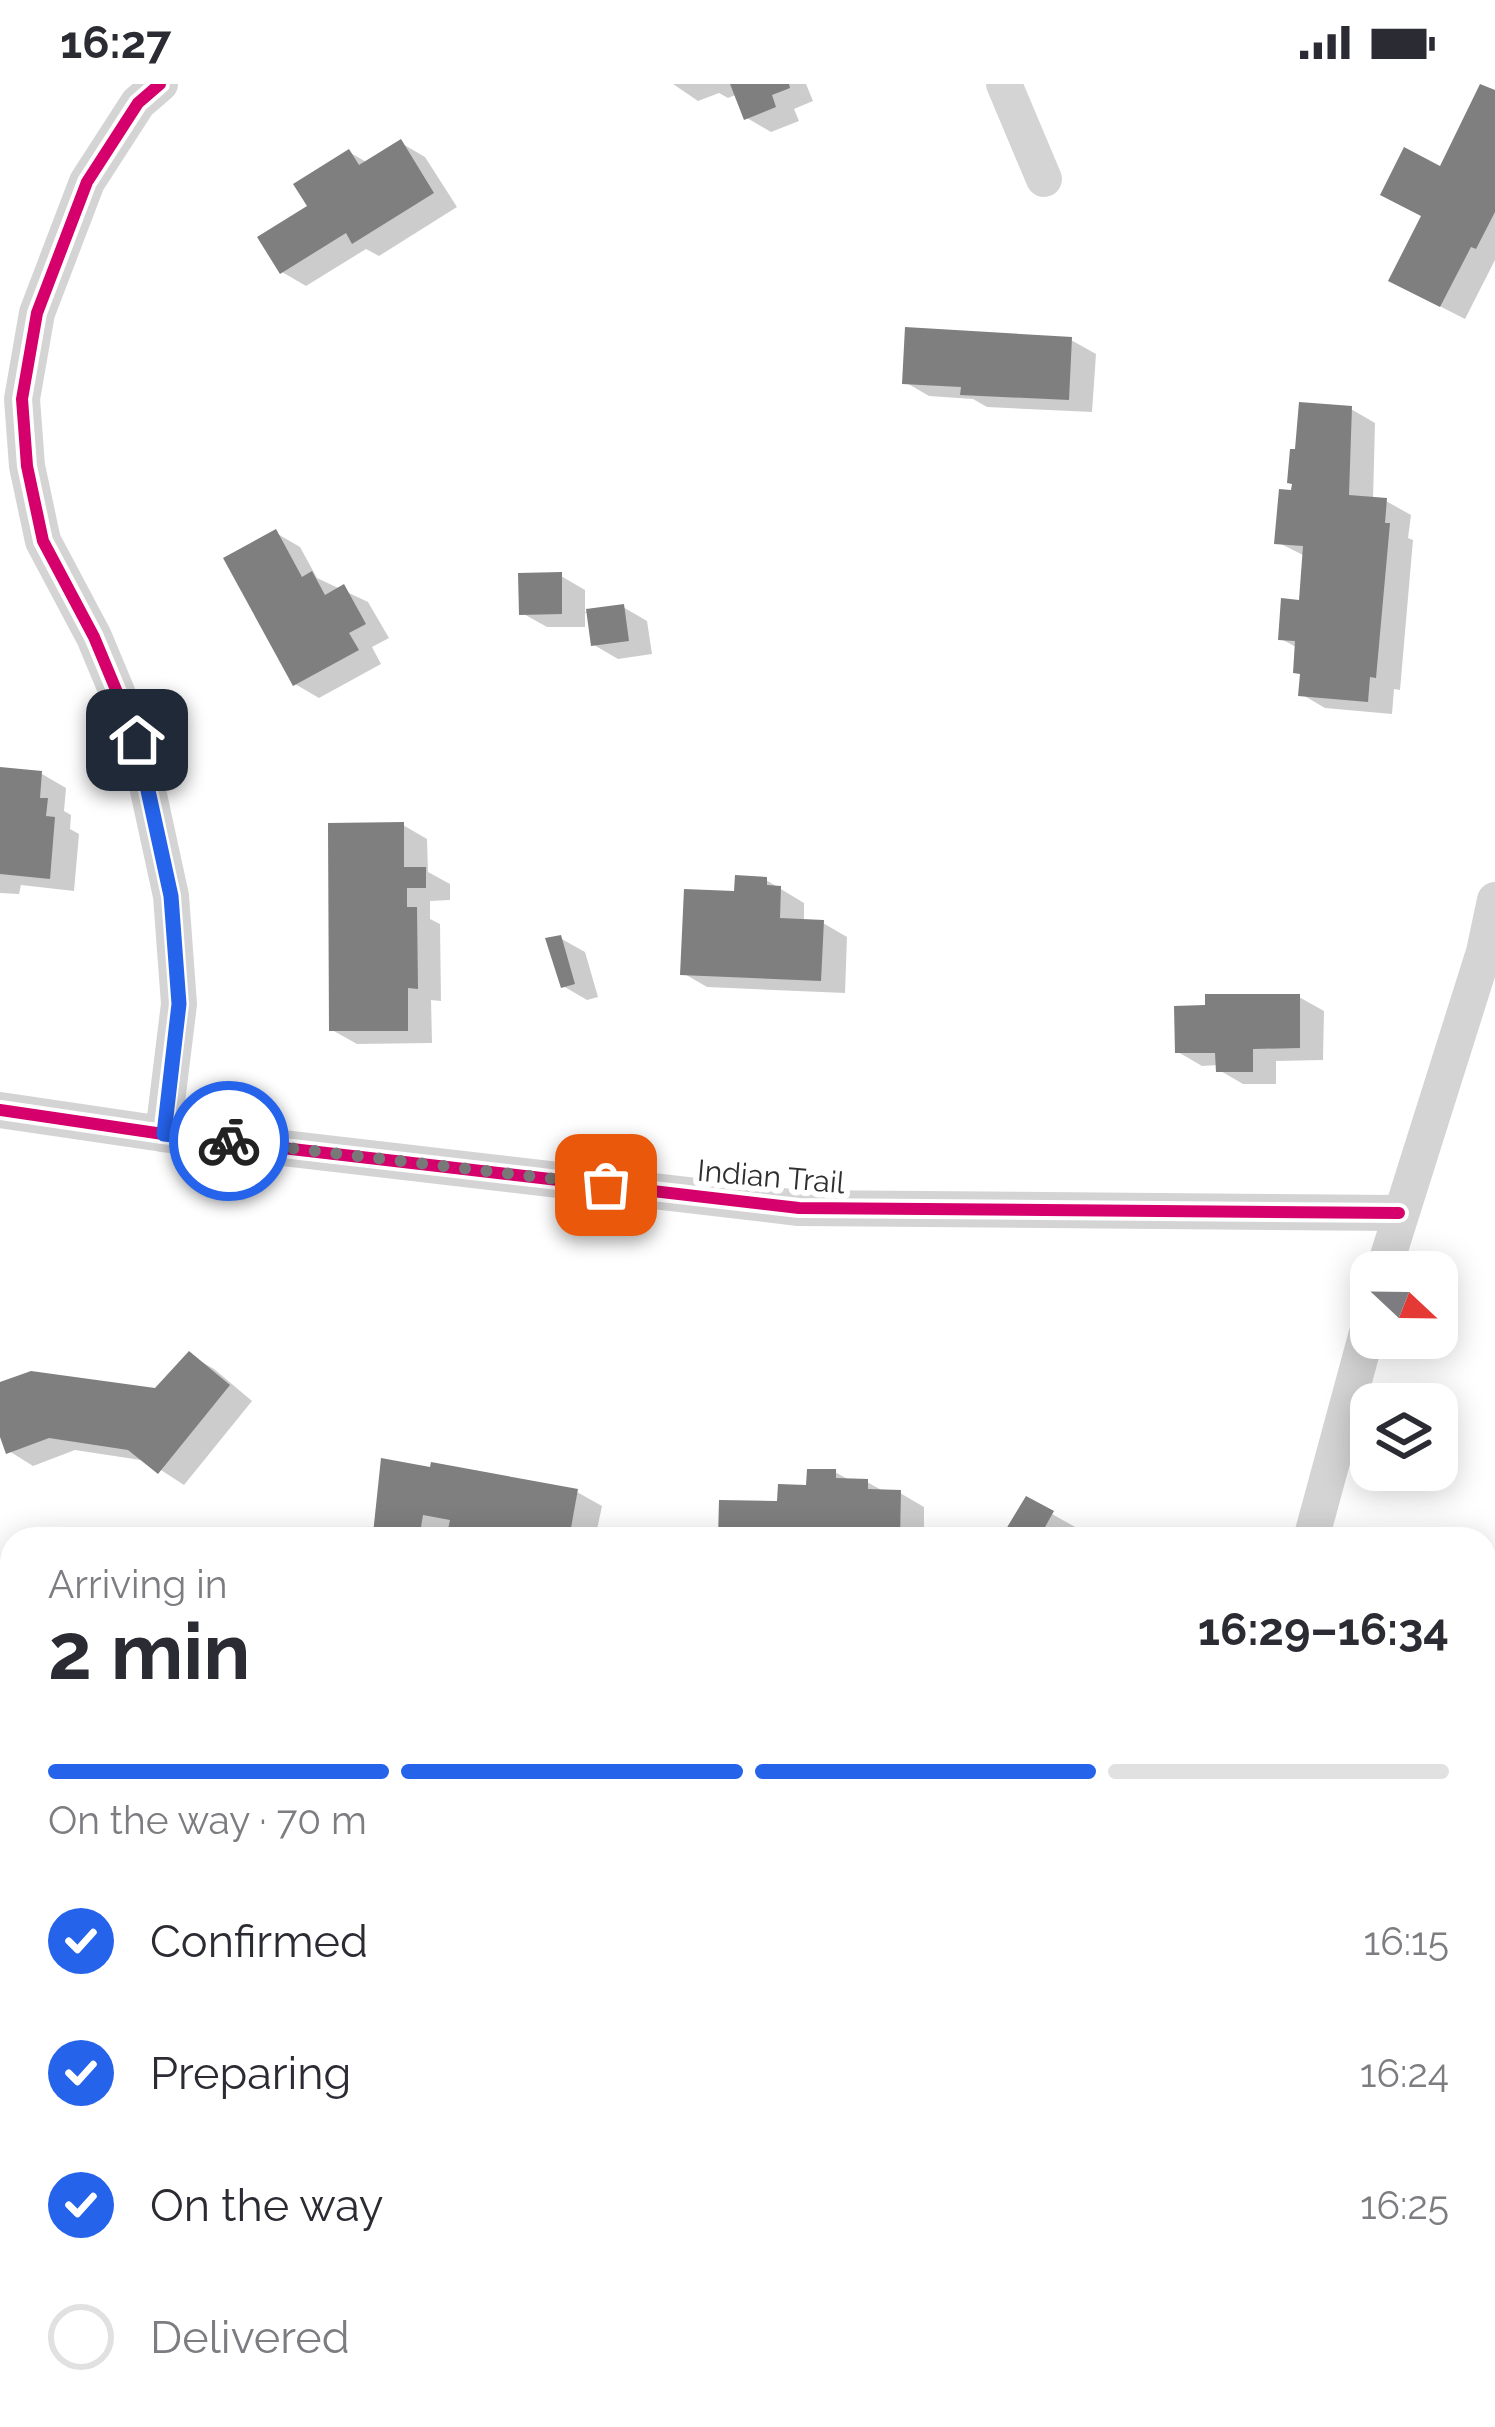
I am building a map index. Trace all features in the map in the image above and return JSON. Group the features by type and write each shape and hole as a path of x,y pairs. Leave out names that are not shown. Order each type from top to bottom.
{"street":[{"path":"160,84 138,103 86,182 37,313 22,399 27,466 44,542 94,637 137,740 171,896 179,1004 164,1134"},
{"path":"1004,84 1044,179"},
{"path":"1389,1251 1484,952 1495,900"},
{"name":"Indian Trail","path":"0,1110 164,1134 799,1208 1399,1213"},
{"path":"1314,1527 1360,1359"}],"building":[{"path":"730,84 789,84 790,88 772,95 776,107 744,120"},
{"path":"1480,84 1495,90 1495,212 1440,307 1388,281 1421,216 1380,195 1404,147 1440,166"},
{"path":"401,139 434,193 352,244 346,233 280,274 257,237 307,206 293,184 349,149 359,165"},
{"path":"905,327 1072,337 1069,400 960,395 961,387 902,384"},
{"path":"1299,402 1352,406 1349,495 1387,498 1385,523 1390,523 1376,678 1370,677 1368,702 1298,696 1300,674 1293,673 1295,641 1278,640 1281,598 1299,600 1303,546 1274,544 1279,489 1291,490 1292,484 1287,483 1290,449 1295,449"},
{"path":"276,529 302,577 312,571 325,595 344,584 366,624 349,633 359,650 293,686 223,558"},
{"path":"562,572 562,614 519,615 518,573"},
{"path":"624,604 629,641 591,646 586,609"},
{"path":"0,767 42,771 40,798 48,798 46,816 55,817 50,879 0,874"},
{"path":"404,822 404,867 426,867 426,888 407,888 407,907 417,907 418,989 408,988 408,1031 329,1031 328,823"},
{"path":"735,875 767,877 767,885 781,886 780,918 824,920 821,981 680,975 684,889 734,891"},
{"path":"561,935 575,984 561,988 545,938"},
{"path":"1205,994 1300,994 1300,1048 1253,1049 1253,1072 1216,1072 1215,1053 1175,1053 1174,1006 1205,1005"},
{"path":"189,1351 230,1385 158,1474 128,1450 49,1438 6,1454 0,1437 0,1382 31,1371 155,1388"},
{"path":"381,1458 430,1467 431,1462 578,1489 571,1527 449,1527 450,1520 423,1515 421,1527 374,1527"},
{"path":"807,1469 836,1469 836,1478 868,1479 868,1489 901,1490 900,1527 718,1527 719,1500 777,1501 778,1484 806,1485"},
{"path":"1026,1496 1054,1511 1045,1527 1007,1527"}],"cycle path":[{"path":"160,84 138,103 87,182 37,313 22,399 27,466 43,541 94,637 137,740 171,896 179,1004 163,1134"},
{"path":"0,1110 163,1134 799,1208 1399,1213"}],"way so far":[{"path":"229,1141 606,1185"}],"route":[{"path":"137,740 171,896 179,1004 164,1134 229,1141"}]}
